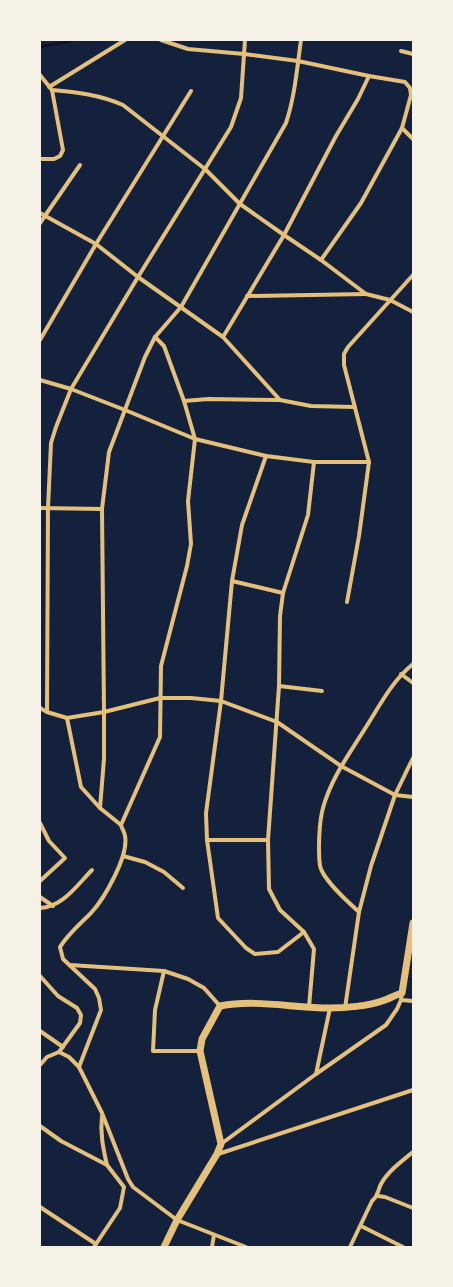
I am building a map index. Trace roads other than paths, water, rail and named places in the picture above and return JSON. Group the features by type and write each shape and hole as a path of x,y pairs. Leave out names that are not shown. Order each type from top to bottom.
{"street":[{"path":"51,89 124,40"},
{"path":"161,40 188,49 298,61 405,82 410,88 411,95 402,128 361,203 321,260"},
{"path":"47,712 48,508 50,443 71,389 231,127 241,98 245,40"},
{"path":"100,808 104,759 102,509 109,452 145,357 155,337 181,307 286,123 291,108 301,40"},
{"path":"400,51 413,54"},
{"path":"40,75 51,89 63,150 60,156 54,159 40,159"},
{"path":"223,337 284,235 369,76"},
{"path":"51,89 81,93 110,100 123,105 205,170 240,204 321,260 366,294"},
{"path":"40,340 96,244 191,91"},
{"path":"402,128 413,139"},
{"path":"40,223 42,215 80,165"},
{"path":"42,215 96,244 138,277 223,337 280,400"},
{"path":"347,602 369,462 344,365 344,354 348,347 413,275"},
{"path":"247,296 366,294 390,300 413,312"},
{"path":"121,825 160,737 161,666 187,566 190,544 188,501 195,439 184,401 164,346 155,337"},
{"path":"40,380 71,389 195,439 266,456 314,462 369,462"},
{"path":"184,401 208,399 280,400 311,406 355,408"},
{"path":"266,456 242,525 232,581 222,701 206,813 207,840 218,918 246,948 255,954 278,952 304,932"},
{"path":"309,1007 314,949 304,932 280,910 269,889 268,840 279,686 280,616 283,593 308,515 314,462"},
{"path":"40,508 102,509"},
{"path":"232,581 283,593"},
{"path":"358,912 334,889 320,867 319,842 323,809 333,781 341,766 390,688 413,664"},
{"path":"402,674 413,683"},
{"path":"279,686 322,691"},
{"path":"40,708 47,712 67,718 104,712 160,698 191,698 222,701 277,722 341,766 395,795 413,797"},
{"path":"67,718 81,787 100,808 121,825 126,837 123,856 112,883 92,912 64,940 60,947 63,959 94,989 100,998 100,1010 79,1067"},
{"path":"345,1008 358,912 370,866 395,795 413,758"},
{"path":"40,823 49,841 65,858 40,881"},
{"path":"207,840 268,840"},
{"path":"123,856 145,862 164,872 183,888"},
{"path":"40,908 53,906 62,900 92,870"},
{"path":"40,897 53,906"},
{"path":"164,1247 177,1220 217,1154 221,1144 316,1074 386,1025 397,1009 402,996 413,923"},
{"path":"69,965 164,971 188,979 204,988 220,1006"},
{"path":"164,971 155,1010 153,1051 200,1051"},
{"path":"40,976 58,996 77,1008 81,1015 80,1023 59,1052 48,1057 40,1065"},
{"path":"220,1006 249,1003 345,1008 382,1002 402,996 413,1002"},
{"path":"220,1006 202,1040 200,1051 221,1144"},
{"path":"316,1074 330,1008"},
{"path":"40,1031 63,1047"},
{"path":"59,1052 69,1057 79,1067 102,1113 128,1179 133,1187 177,1220 246,1247"},
{"path":"217,1154 413,1090"},
{"path":"40,1207 95,1246 120,1208 124,1187 108,1165 102,1146 100,1130 102,1113"},
{"path":"40,1126 61,1141 108,1165"},
{"path":"350,1247 372,1201 378,1196 381,1185 396,1166 413,1152"},
{"path":"378,1196 385,1197 413,1208"},
{"path":"361,1226 403,1247"},
{"path":"212,1247 214,1234"}],"waterway":[{"path":"40,47 75,40"}]}
